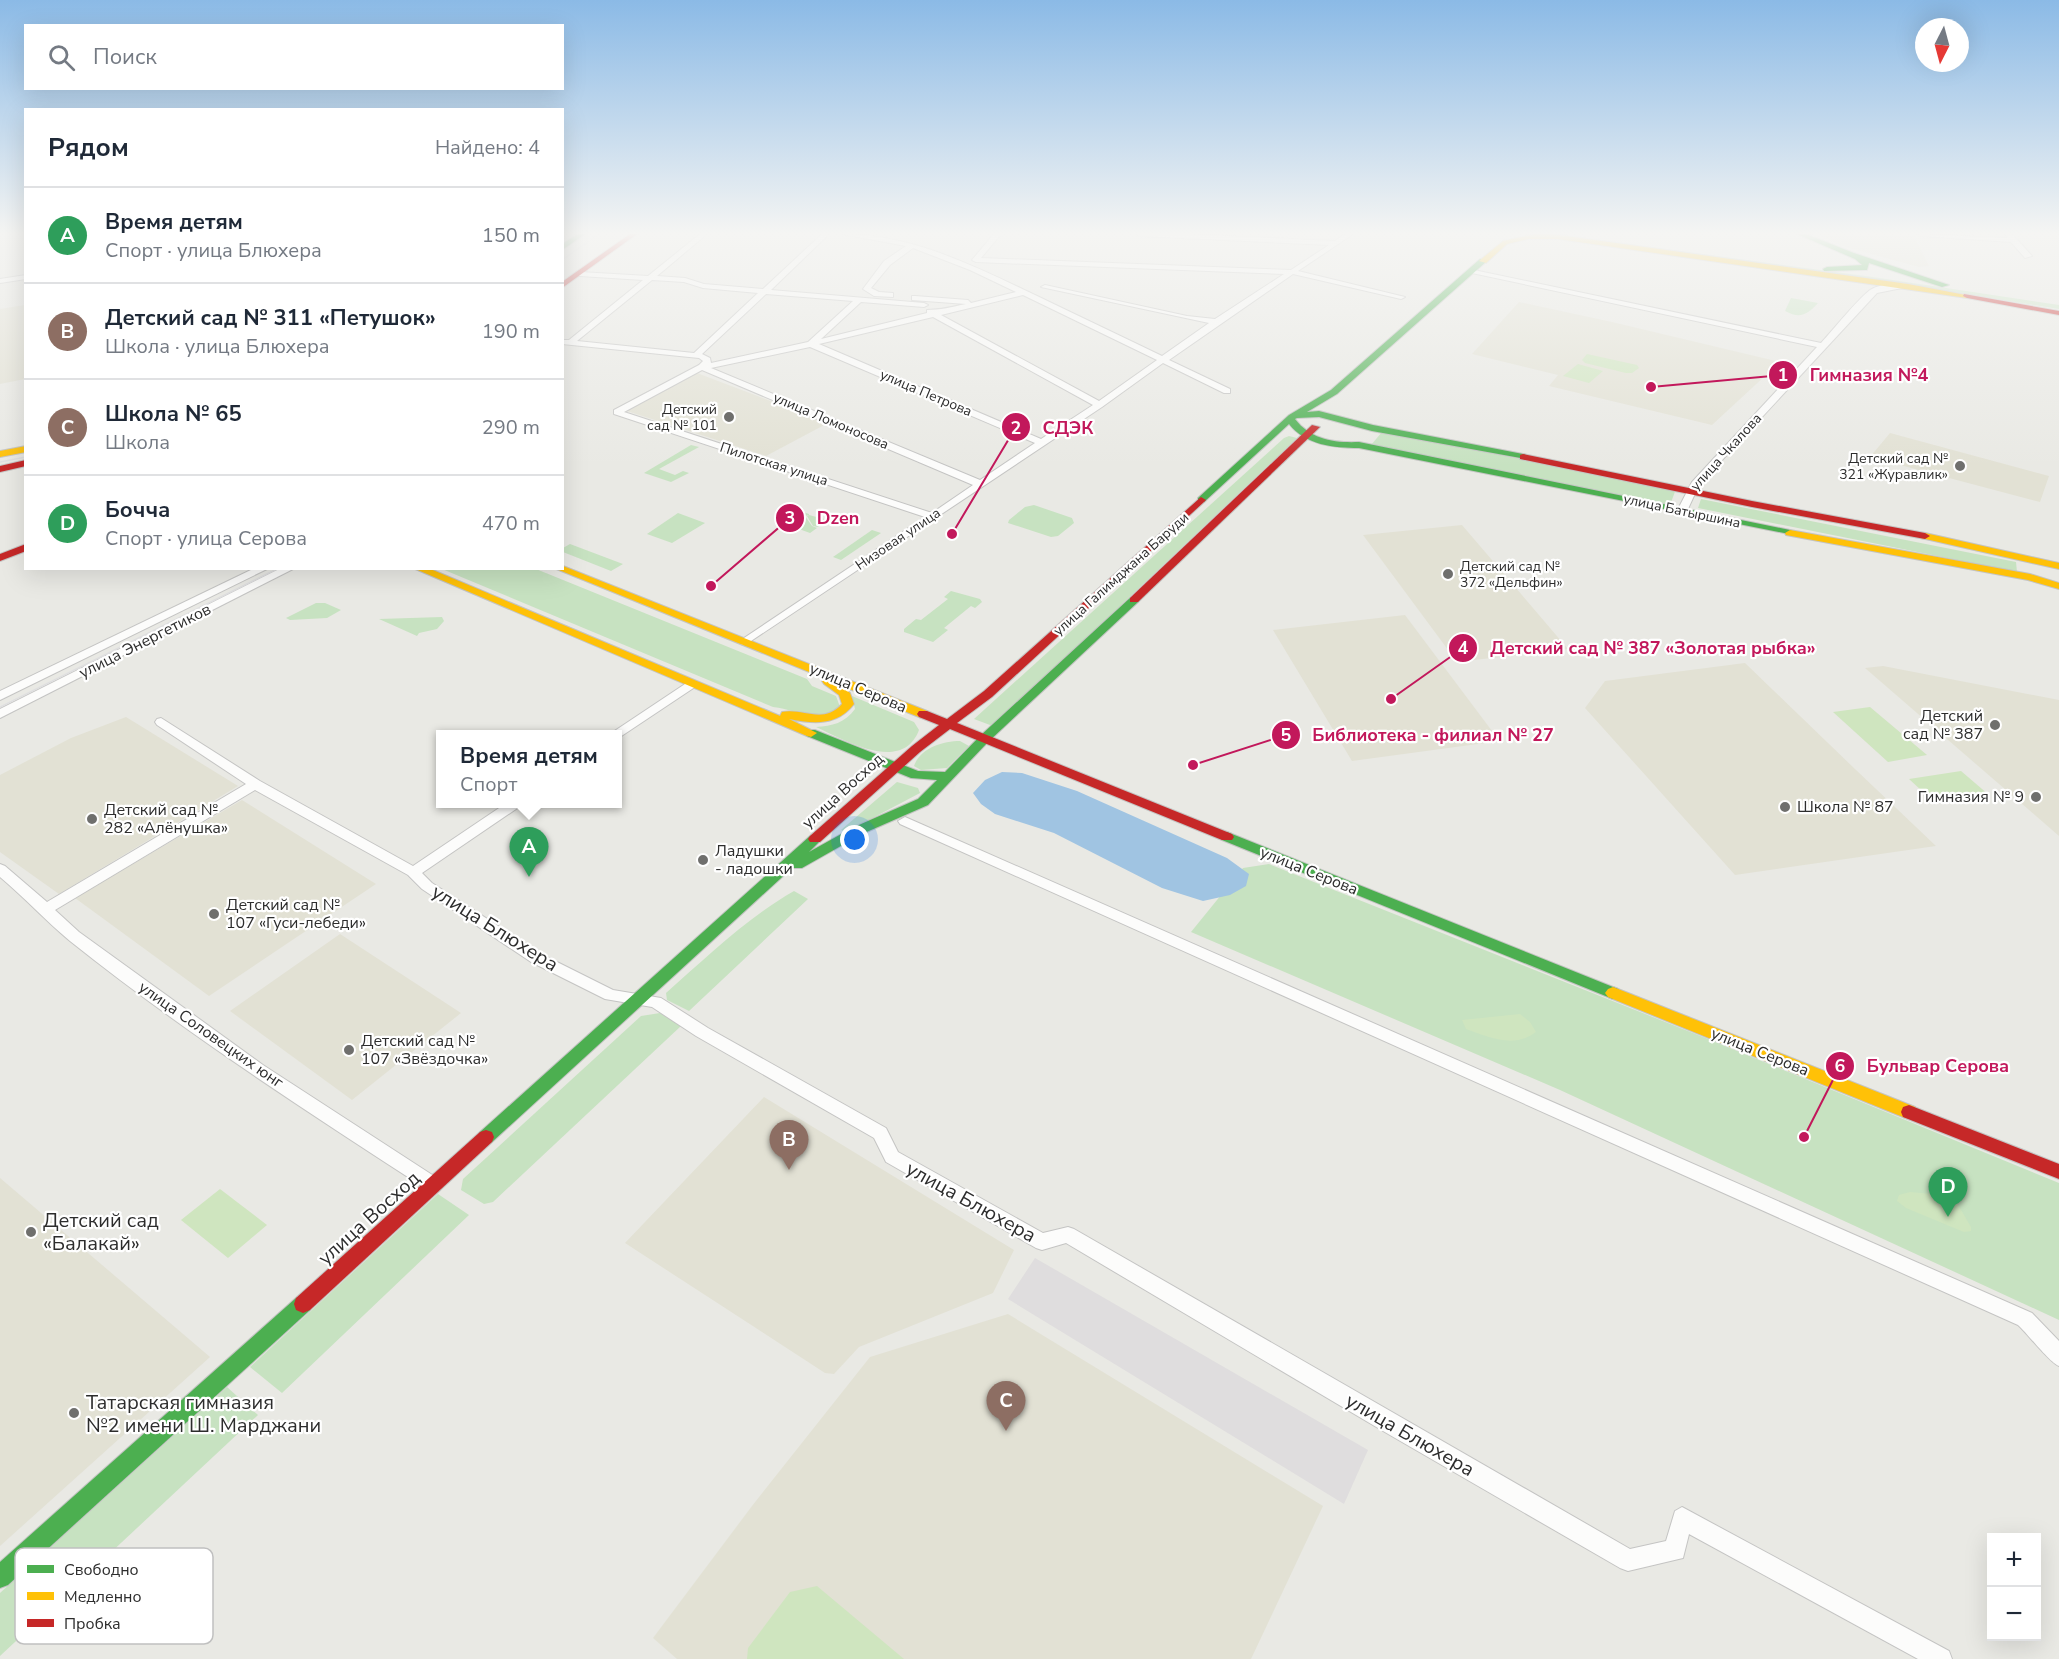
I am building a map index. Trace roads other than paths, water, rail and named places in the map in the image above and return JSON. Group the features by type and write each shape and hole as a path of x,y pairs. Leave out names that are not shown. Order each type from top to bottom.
{"street":[{"path":"567,342 607,311"},
{"path":"696,355 743,311"},
{"path":"811,344 846,311"},
{"path":"702,367 811,344 944,311"},
{"path":"1065,311 1227,391"},
{"path":"1157,311 1216,322"},
{"name":"Низовая улица","path":"745,642 1099,405 1232,311"},
{"path":"1328,417 1325,407 1334,392 1426,311"},
{"path":"1661,311 1822,346"},
{"name":"улица Чкалова","path":"1682,511 1691,490 1855,311"},
{"path":"932,314 1099,405"},
{"path":"567,342 696,355 707,360 702,367"},
{"name":"улица Петрова","path":"811,344 1042,443"},
{"name":"Пилотская улица","path":"702,367 617,412 932,516"},
{"name":"улица Ломоносова","path":"702,367 980,484"},
{"name":"улица Галимджана Баруди","path":"948,724 988,694 1293,417 1334,392"},
{"name":"улица Батыршина","path":"1293,417 1310,413 1372,428 1976,546 2059,566"},
{"path":"1293,417 1292,424 1306,434"},
{"name":"улица Галимджана Баруди","path":"984,739 1108,626 1306,434 1328,417"},
{"name":"улица Батыршина","path":"1306,434 1349,446 1359,445 1682,511 2030,577 2059,586"},
{"path":"0,454 24,449"},
{"path":"0,468 24,462"},
{"path":"0,558 24,548"},
{"name":"улица Энергетиков","path":"0,696 260,570"},
{"name":"улица Энергетиков","path":"0,714 286,570"},
{"path":"423,570 752,710 916,776 949,776"},
{"name":"улица Серова","path":"564,570 808,666 2059,1172"},
{"path":"752,710 813,720 823,720 841,714 848,704 845,694 808,666"},
{"path":"622,731 691,684"},
{"name":"улица Блюхера","path":"161,722 255,784 413,872 427,886 536,958 610,995 656,1002 702,1032 880,1133 892,1157 1042,1242 1068,1235 1628,1560 1675,1550 1682,1518 1941,1659"},
{"name":"улица Восход","path":"32,1548 762,886 895,767 948,724"},
{"name":"улица Восход","path":"762,886 857,831 923,802 984,739"},
{"path":"46,909 255,784"},
{"path":"413,872 508,808"},
{"path":"905,821 2025,1319 2045,1338 2059,1357"},
{"name":"улица Соловецких юнг","path":"0,869 74,936 257,1070 434,1185"},
{"name":"улица Восход","path":"0,1577 15,1563"}],"water":[{"path":"1002,772 1022,773 1077,791 1227,858 1249,874 1246,886 1230,895 1203,901 1162,888 1054,833 995,814 981,804 973,793 985,780"}],"tram line":[{"path":"0,462 24,457"},
{"path":"0,707 275,570"}],"place":[{"name":"Гимназия №4","path":"1651,387"},
{"name":"Детский сад № 101","path":"729,417"},
{"name":"Детский сад № 321 «Журавлик»","path":"1960,466"},
{"name":"СДЭК","path":"952,534"},
{"name":"Детский сад № 372 «Дельфин»","path":"1448,574"},
{"name":"Dzen","path":"711,586"},
{"name":"Детский сад № 387 «Золотая рыбка»","path":"1391,699"},
{"name":"Детский сад № 387","path":"1995,725"},
{"name":"Библиотека - филиал № 27","path":"1193,765"},
{"name":"Гимназия № 9","path":"2036,797"},
{"name":"Школа № 87","path":"1785,807"},
{"name":"Детский сад № 282 «Алёнушка»","path":"92,819"},
{"name":"Ладушки - ладошки","path":"703,860"},
{"name":"Время детям","path":"529,877"},
{"name":"Детский сад № 107 «Гуси-лебеди»","path":"214,914"},
{"name":"Детский сад № 107 «Звёздочка»","path":"349,1050"},
{"name":"Бульвар Серова","path":"1804,1137"},
{"name":"Детский сад № 311 «Петушок»","path":"789,1170"},
{"name":"Бочча","path":"1948,1217"},
{"name":"Детский сад «Балакай»","path":"31,1232"},
{"name":"Татарская гимназия №2 имени Ш. Марджани","path":"74,1413"},
{"name":"Школа № 65","path":"1006,1431"}]}
